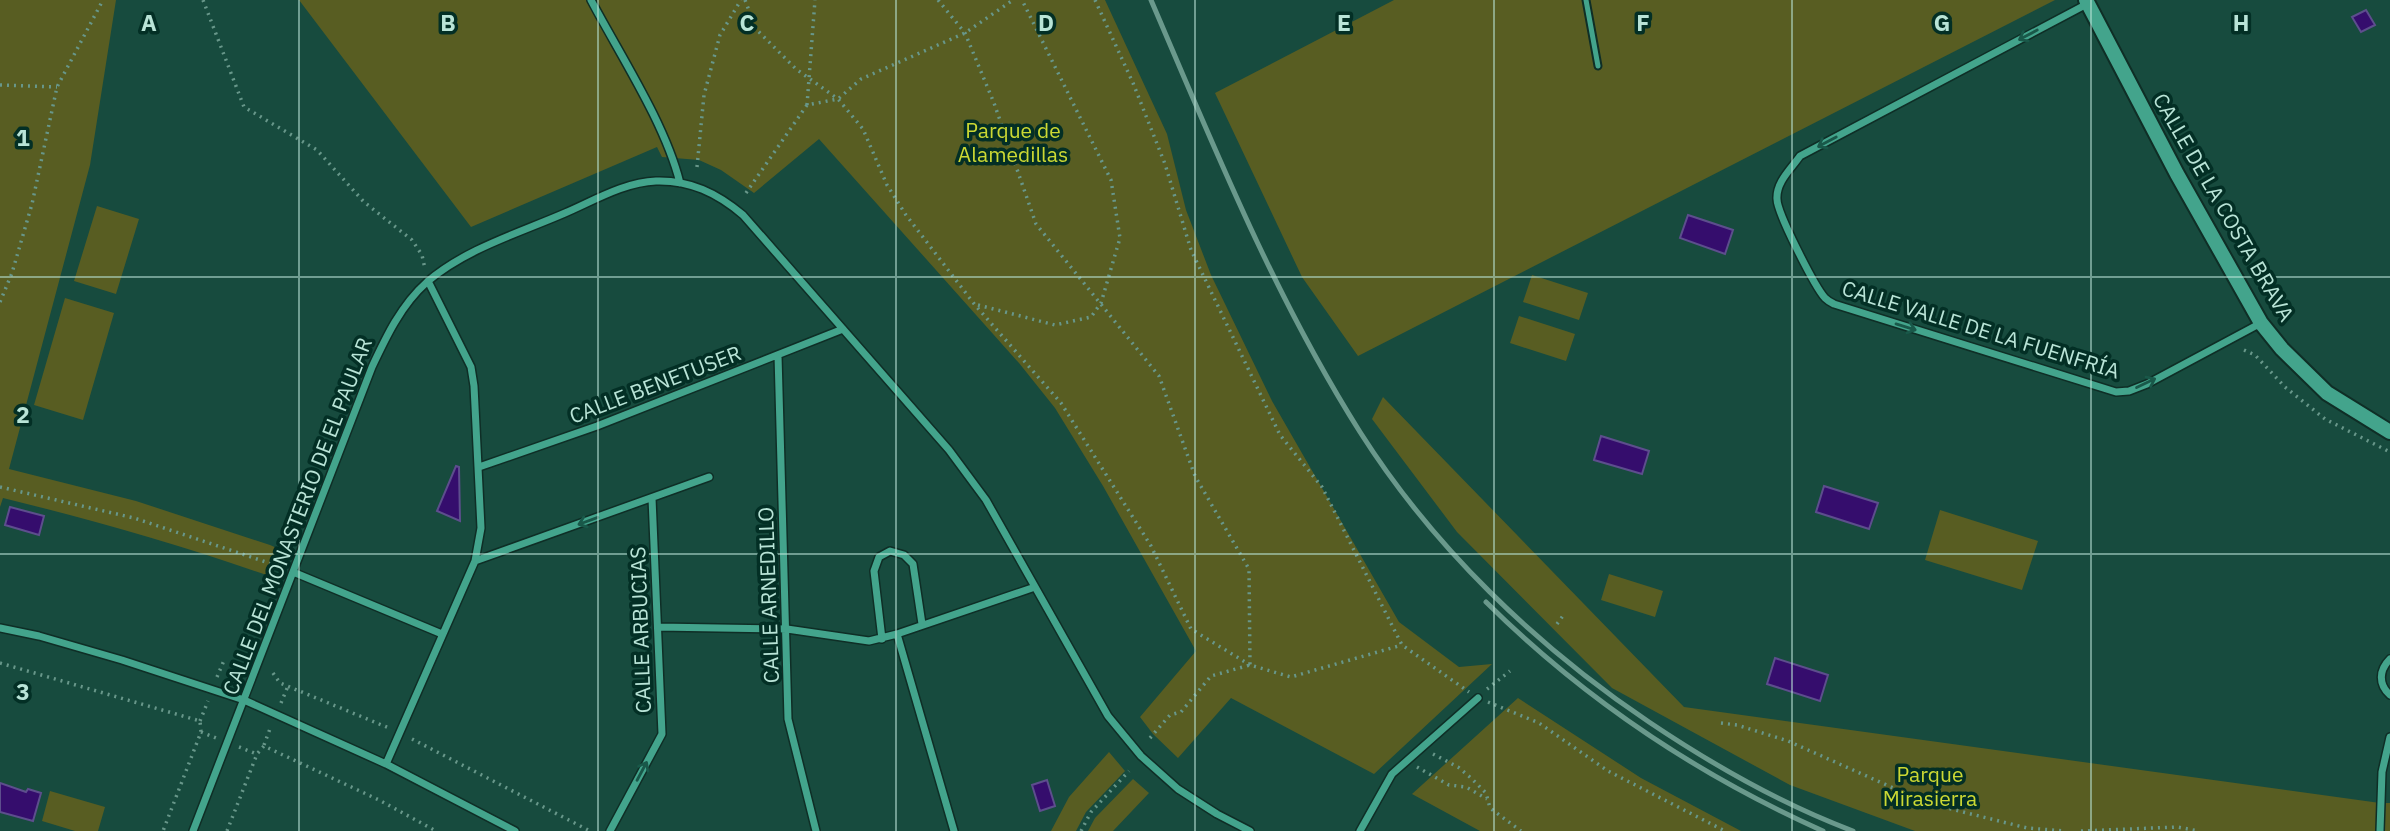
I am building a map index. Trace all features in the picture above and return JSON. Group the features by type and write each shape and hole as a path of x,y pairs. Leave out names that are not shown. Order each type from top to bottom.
{"street":[{"path":"591,0 657,125 674,162 680,183"},
{"name":"CALLE DE LA COSTA BRAVA","path":"2087,2 2177,174 2261,323 2282,349 2327,393 2390,432"},
{"name":"CALLE VALLE DE LA FUENFRÍA","path":"2087,2 1800,156 1780,183 1777,199 1780,212 1816,285 1834,304 2116,392 2129,391 2147,384 2261,323"},
{"name":"CALLE DEL MONASTERIO DE EL PAULAR","path":"193,831 378,356 388,333 412,296 452,264 621,189 654,181 706,189 743,215 949,450 986,500 1108,716 1141,755 1178,789 1250,831"},
{"path":"386,764 475,561 481,528 471,368 428,281"},
{"name":"CALLE BENETUSER","path":"478,467 597,426 843,329"},
{"name":"CALLE ARNEDILLO","path":"778,355 788,719 816,831"},
{"path":"475,561 709,477"},
{"name":"CALLE ARBUCIAS","path":"610,831 662,734 652,499"},
{"path":"882,639 874,571 879,557 890,551 904,555 913,564 922,624"},
{"path":"293,572 442,634"},
{"path":"658,628 787,629 869,641 882,639 1035,587"},
{"path":"0,628 39,636 122,660 244,700 386,764 515,831"},
{"path":"897,634 954,831"},
{"path":"2390,659 2382,669 2381,678 2383,687 2390,695"},
{"path":"1360,831 1392,774 1478,698"},
{"path":"2380,831 2382,772 2390,737"}],"lane":[{"path":"1586,0 1598,66"}],"path":[{"path":"0,302 12,273 32,204 57,87 103,0"},
{"path":"203,0 244,107 317,150 364,202 412,240 422,255 428,281"},
{"path":"743,0 756,29 796,69 838,99 863,129 887,185 906,215 975,305 1061,403 1151,546 1191,629 1250,665 1291,677 1402,645"},
{"path":"697,167 704,95 720,35 743,0"},
{"path":"746,192 807,105 815,0"},
{"path":"938,0 965,33 994,103 1037,224 1159,376 1195,476 1249,569 1250,665"},
{"path":"807,105 838,99 861,79 965,33 1013,0"},
{"path":"975,305 1055,325 1091,317 1101,303 1120,238 1111,180 1022,0"},
{"path":"1095,0 1133,83 1165,164 1191,250 1280,435 1322,487 1402,645 1478,698 1539,723 1608,771 1725,831"},
{"path":"0,85 57,87"},
{"path":"0,487 134,519 293,572"},
{"path":"1558,624 1565,613"},
{"path":"0,663 200,722 201,732 163,831"},
{"path":"1150,737 1170,715 1181,712 1211,676 1250,665"},
{"path":"1478,698 1510,671"},
{"path":"273,673 280,683 399,732 590,831"},
{"path":"1721,723 1737,725 1788,741 1927,803 2027,828 2066,831"},
{"path":"227,831 257,754 264,746 379,800 436,831"},
{"path":"1422,747 1458,767 1486,793 1490,808 1521,831"},
{"path":"1407,760 1449,785 1466,787 1488,799"},
{"path":"1081,831 1091,812 1129,771"},
{"path":"2081,831 2177,827 2199,831"}],"green space":[{"path":"0,0 116,0 90,165 9,469 136,501 270,545 279,549 269,576 170,543 37,506 3,498 0,507"},
{"name":"Parque de Alamedillas","path":"299,0 1105,0 1167,134 1186,210 1211,275 1272,401 1399,622 1459,667 1492,664 1374,774 1231,698 1178,758 1140,717 1196,651 1103,486 1055,408 1019,363 819,139 754,193 721,170 699,160 662,157 657,147 471,227"},
{"path":"1394,0 2055,0 1358,356 1302,277 1215,93"},
{"path":"97,206 139,219 116,294 74,281"},
{"path":"1532,275 1588,293 1579,320 1523,302"},
{"path":"65,298 114,313 83,420 34,405"},
{"path":"1519,316 1575,334 1566,361 1510,343"},
{"name":"Parque Mirasierra","path":"1383,397 1684,707 2390,803 2390,831 1915,831 1790,785 1612,688 1457,532 1372,419"},
{"path":"1940,510 2038,541 2022,590 1925,560"},
{"path":"1609,574 1663,591 1655,617 1601,600"},
{"path":"1518,698 1641,778 1741,831 1480,831 1412,794"},
{"path":"1109,752 1125,771 1086,812 1076,831 1051,831 1069,797"},
{"path":"1133,779 1149,793 1113,831 1088,831 1095,818"},
{"path":"50,791 105,807 98,831 75,831 42,821"}],"shaded area":[{"path":"2366,10 2375,25 2361,32 2352,17"},
{"path":"1688,215 1733,230 1725,254 1680,238"},
{"path":"1601,436 1649,451 1642,474 1594,460"},
{"path":"456,466 459,467 460,521 437,511"},
{"path":"1824,486 1878,503 1869,529 1816,512"},
{"path":"10,507 44,516 39,535 5,525"},
{"path":"1775,658 1828,675 1820,701 1767,684"},
{"path":"1047,780 1055,806 1040,811 1032,785"},
{"path":"0,783 26,792 28,789 41,793 33,821 0,812"}],"railway":[{"path":"1151,0 1247,220 1300,328 1360,432 1420,515 1490,592 1566,661 1607,692 1673,738 1723,768 1800,809 1853,831"},
{"path":"1486,602 1562,671 1644,732 1731,785 1823,831"}]}
